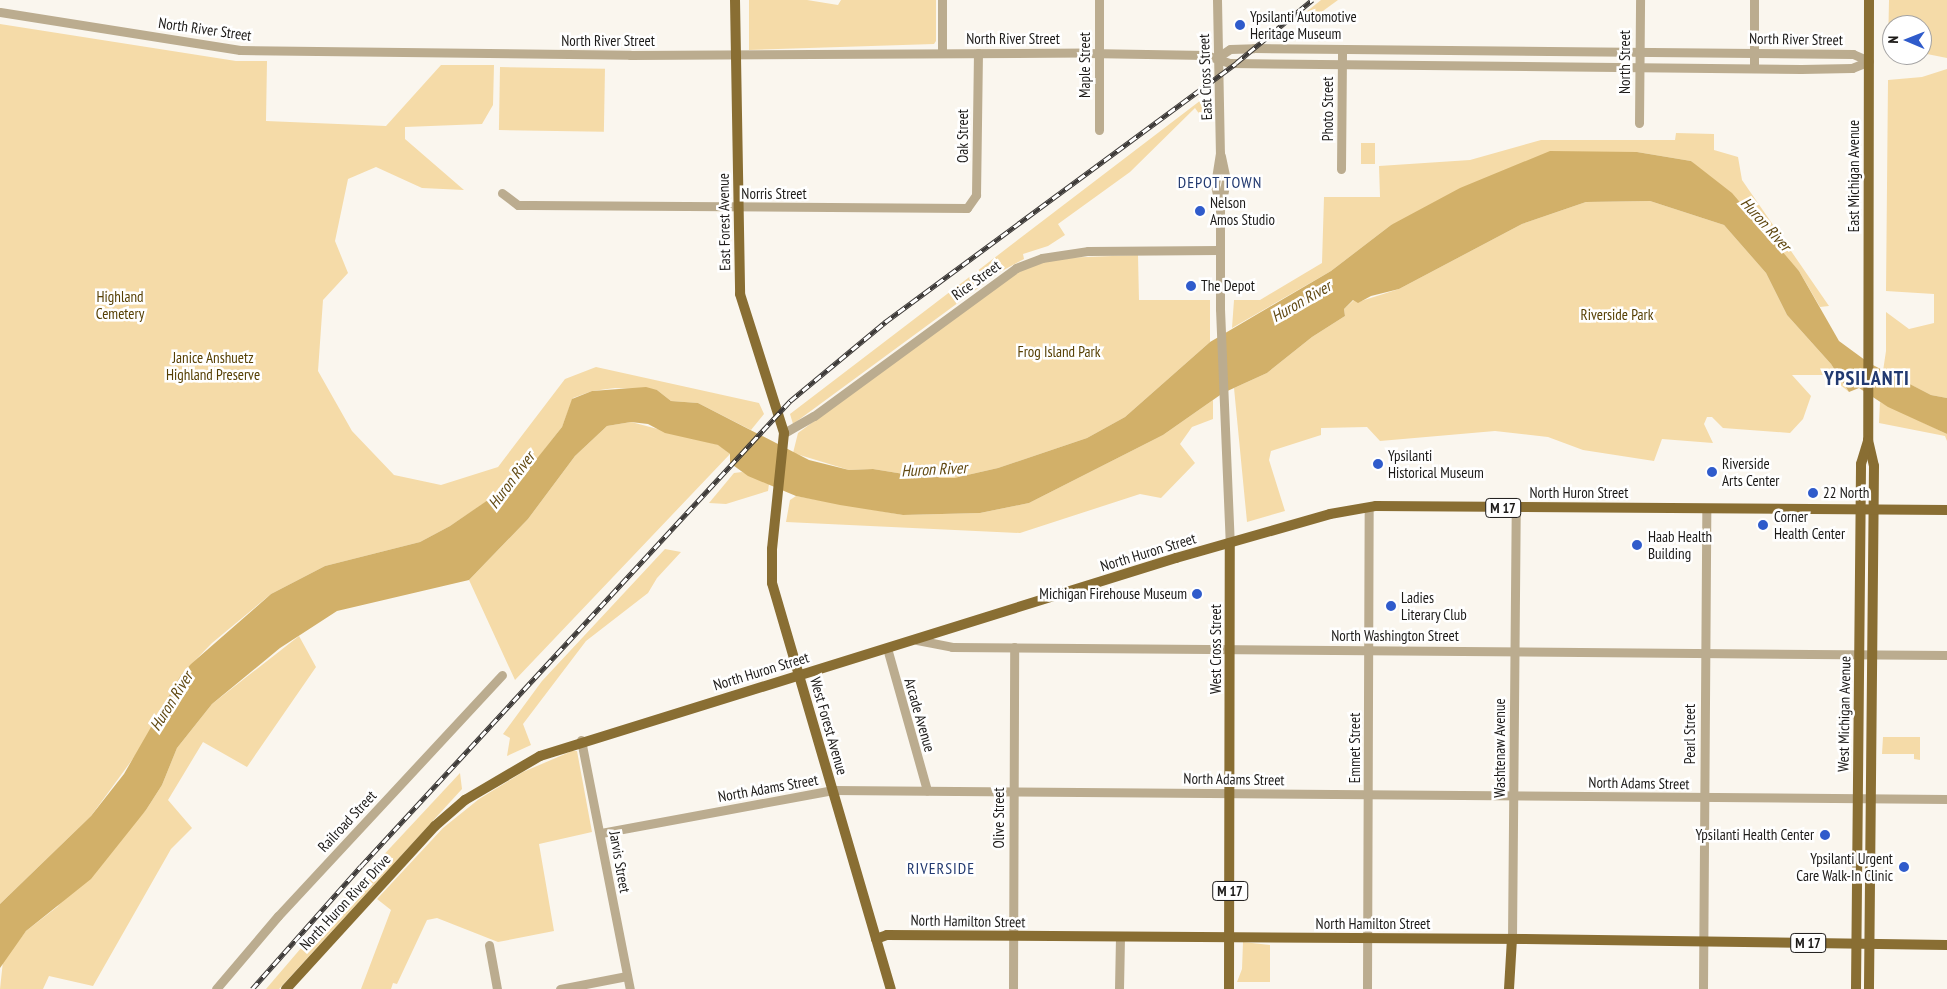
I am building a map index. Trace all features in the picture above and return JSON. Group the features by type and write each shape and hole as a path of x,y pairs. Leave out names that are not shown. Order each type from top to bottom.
{"main road":[{"name":"East Forest Avenue","path":"735,0 738,207 742,306 784,435"},
{"name":"East Michigan Avenue","path":"1869,0 1870,353"},
{"name":"West Michigan Avenue","path":"1856,989 1861,464 1868,440 1870,353"},
{"name":"West Forest Avenue","path":"784,435 772,583 891,989"},
{"name":"West Michigan Avenue","path":"1868,440 1874,466 1869,989"},
{"name":"North Huron Street","path":"465,800 516,767 581,740 799,676 1330,514 1369,507 1947,510"},
{"name":"West Cross Street","path":"1230,543 1230,989"},
{"name":"North Huron River Drive","path":"286,989 426,835 465,800"},
{"name":"North Hamilton Street","path":"876,939 887,935 1120,938 1512,939 1947,945"},
{"name":"Washtenaw Avenue","path":"1510,989 1512,939"}],"street":[{"path":"942,0 942,53"},
{"name":"Maple Street","path":"1099,0 1099,130"},
{"name":"East Cross Street","path":"1217,0 1220,153 1226,180 1220,209 1220,309"},
{"name":"North Street","path":"1639,123 1640,0"},
{"path":"1754,0 1754,67"},
{"name":"North River Street","path":"0,12 240,50 737,55 1098,53 1218,56 1238,49 1342,49 1853,54 1869,61"},
{"name":"Photo Street","path":"1341,169 1342,49"},
{"name":"Oak Street","path":"960,209 972,205 976,195 978,53"},
{"name":"North River Street","path":"1218,56 1230,63 1639,67 1852,68 1869,61"},
{"name":"Norris Street","path":"502,193 518,204 531,206 960,209"},
{"name":"Rice Street","path":"784,435 814,416 1016,268 1042,258 1088,250 1220,250"},
{"name":"West Cross Street","path":"1220,309 1230,543"},
{"name":"Emmet Street","path":"1367,989 1369,939 1369,507"},
{"name":"Washtenaw Avenue","path":"1512,939 1515,796 1516,508"},
{"name":"Pearl Street","path":"1703,989 1706,509"},
{"name":"North Washington Street","path":"917,640 952,647 1947,655"},
{"name":"Olive Street","path":"1013,989 1014,647"},
{"name":"Arcade Avenue","path":"887,648 927,790"},
{"name":"Railroad Street","path":"216,989 278,916 502,675"},
{"name":"Jarvis Street","path":"581,740 601,833 630,989"},
{"name":"North Adams Street","path":"601,833 833,790 1947,799"},
{"path":"1119,989 1120,938"},
{"path":"488,945 498,989"},
{"path":"560,989 627,976"}],"green space":[{"path":"749,0 807,0 838,5 841,0 936,0 936,41 934,44 749,50"},
{"path":"1321,0 1338,0 1316,16 1305,13"},
{"path":"1889,0 1947,0 1947,58 1932,55 1932,15 1889,15"},
{"path":"0,24 236,61 267,61 266,121 386,126 441,65 494,65 493,105 482,124 405,127 405,139 464,190 422,188 376,167 348,179 335,241 348,273 323,300 318,371 352,431 394,475 441,485 498,467 565,379 596,367 759,403 764,414 751,430 698,403 671,401 657,390 615,388 592,391 573,398 562,427 523,477 450,526 420,542 325,566 271,594 212,643 181,675 143,745 91,816 0,904"},
{"path":"500,67 605,69 604,132 499,130"},
{"path":"1947,69 1947,398 1931,395 1883,371 1886,351 1886,312 1909,329 1934,323 1934,294 1886,291 1888,80 1922,77"},
{"path":"1205,97 1205,122 1195,108 1130,172 1058,224 1065,235 1048,246 1023,254 1024,259 1000,272 793,424 790,414"},
{"path":"1676,133 1714,134 1714,150 1738,157 1742,180 1829,306 1820,307 1799,271 1691,161 1637,152 1391,225 1331,271 1232,328 1234,300 1260,300 1322,263 1324,197 1380,197 1379,166 1470,160 1541,140 1675,140"},
{"path":"1361,143 1375,143 1375,164 1361,164"},
{"name":"Riverside Park","path":"1650,201 1724,225 1766,273 1787,315 1831,364 1849,392 1828,375 1792,375 1811,396 1803,419 1790,433 1723,428 1712,417 1707,417 1704,424 1713,443 1662,439 1654,461 1583,450 1548,437 1495,431 1380,441 1367,427 1321,428 1321,435 1271,451 1269,460 1285,511 1247,522 1234,388 1267,373 1312,337 1345,316 1344,309 1354,300 1358,302 1399,289 1522,224 1586,202"},
{"name":"Frog Island Park","path":"1138,255 1139,300 1210,300 1210,342 1125,417 1087,438 998,468 954,478 940,478 929,472 916,476 873,469 849,470 793,453 798,433 1012,275 1034,265 1061,258"},
{"path":"1213,400 1213,419 1192,427 1180,444 1195,463 1161,498 1140,494 1020,533 786,522 790,500 796,496 903,515 980,513 1029,503 1163,435"},
{"path":"1880,402 1947,434 1947,441 1945,436 1879,423"},
{"path":"631,422 719,445 730,454 515,680 469,580 528,519 575,456 607,426"},
{"path":"742,472 769,484 768,491 726,504 709,503 734,473"},
{"path":"665,549 681,552 657,578 648,593 586,641 523,724 531,745 507,756 510,738 503,734 542,681"},
{"path":"299,636 316,667 247,767 203,742 168,800 192,828 171,849 93,986 49,976 43,989 0,989 3,961 26,931 57,907 146,810 162,785 177,748 212,704"},
{"path":"1883,737 1920,737 1920,760 1914,759 1914,754 1882,754"},
{"path":"572,751 577,751 592,832 539,844 554,931 498,942 437,918 427,920 397,984 393,983 391,989 361,989 391,910 377,899 443,828 479,799 523,772"},
{"path":"460,773 462,789 279,989 266,989 349,892"},
{"path":"1243,942 1270,945 1270,982 1237,982 1242,969"}],"water":[{"name":"Huron River","path":"1550,151 1637,152 1691,161 1732,193 1799,271 1839,341 1869,363 1931,395 1947,398 1947,434 1888,407 1859,388 1849,392 1831,364 1787,315 1766,273 1724,225 1650,201 1586,202 1522,224 1399,289 1371,296 1358,303 1353,300 1344,309 1345,316 1312,337 1267,373 1223,393 1163,435 1029,503 980,513 903,515 840,505 796,496 748,476 730,463 730,454 718,445 665,433 648,424 631,422 607,426 575,456 528,519 469,580 337,611 280,648 212,704 177,748 162,785 146,810 91,879 26,931 0,968 0,904 91,816 124,774 181,675 191,664 271,594 325,566 420,542 450,526 523,476 562,427 572,399 592,391 646,387 657,390 671,401 698,403 809,460 849,470 873,469 916,476 925,471 940,478 954,478 998,468 1087,438 1125,417 1210,342 1331,271 1391,225 1460,188"}],"railway":[{"path":"252,989 361,866 790,401 885,322 1236,63 1312,0"}],"place":[{"name":"Ypsilanti Automotive Heritage Museum","path":"1240,25"},
{"name":"Nelson Amos Studio","path":"1200,211"},
{"name":"The Depot","path":"1191,286"},
{"name":"Ypsilanti Historical Museum","path":"1378,464"},
{"name":"Riverside Arts Center","path":"1712,472"},
{"name":"22 North","path":"1813,493"},
{"name":"Corner Health Center","path":"1763,525"},
{"name":"Haab Health Building","path":"1637,545"},
{"name":"Michigan Firehouse Museum","path":"1197,594"},
{"name":"Ladies Literary Club","path":"1391,606"},
{"name":"Ypsilanti Health Center","path":"1825,835"},
{"name":"Ypsilanti Urgent Care Walk-In Clinic","path":"1904,867"}],"district":[{"name":"DEPOT TOWN","path":"1220,182"},
{"name":"YPSILANTI","path":"1867,378"},
{"name":"RIVERSIDE","path":"941,868"}],"park label":[{"name":"Highland Cemetery","path":"120,304"},
{"name":"Janice Anshuetz Highland Preserve","path":"213,366"}]}
